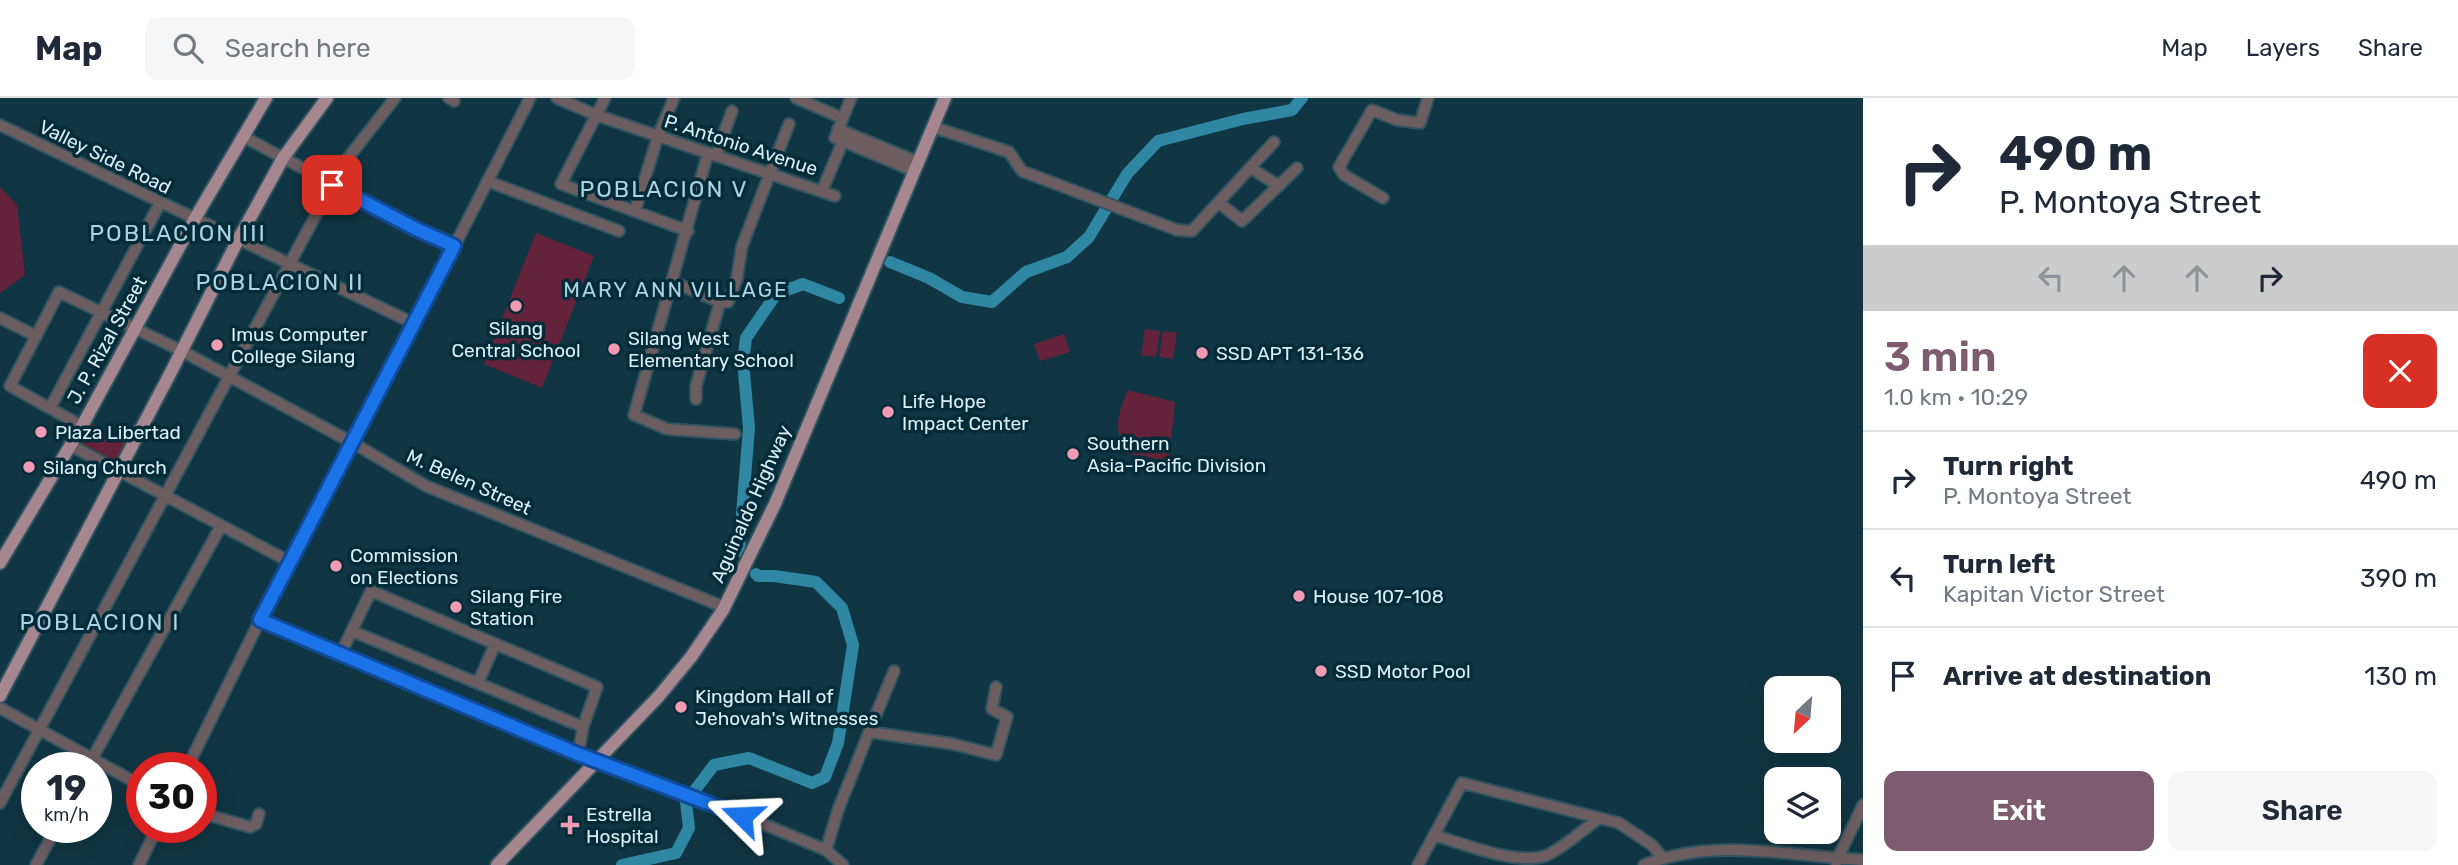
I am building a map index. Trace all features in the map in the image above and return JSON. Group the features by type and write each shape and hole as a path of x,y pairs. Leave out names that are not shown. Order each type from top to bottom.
{"main road":[{"name":"J. P. Rizal Street","path":"0,564 82,426 194,220 266,98"},
{"path":"0,696 237,240 283,158 327,98"},
{"name":"Aguinaldo Highway","path":"497,865 669,684 696,650 724,607 775,504 945,98"}],"street":[{"path":"0,803 332,185 348,158 395,98"},
{"path":"195,752 260,620 354,443 530,98"},
{"name":"P. Antonio Avenue","path":"557,98 596,115 835,196"},
{"path":"605,98 561,184 688,231"},
{"path":"635,211 658,136 674,98"},
{"path":"796,98 916,166"},
{"path":"850,98 835,138 916,166"},
{"path":"1383,198 1344,175 1339,167 1372,110 1397,120 1420,123 1428,98"},
{"path":"732,111 712,155 650,352 634,415 667,429 735,434"},
{"path":"673,282 720,302 728,302 737,278 741,246 789,124"},
{"name":"Valley Side Road","path":"0,125 415,324"},
{"path":"933,127 1009,152 1022,171 1177,230 1192,231 1274,142"},
{"path":"242,136 416,229 454,246"},
{"path":"822,191 843,141"},
{"path":"1251,167 1279,186"},
{"path":"1219,202 1242,221 1297,167"},
{"path":"487,181 620,232"},
{"path":"50,408 160,203"},
{"name":"M. Belen Street","path":"36,336 59,292 181,351 354,443 435,490 724,607"},
{"path":"696,400 696,386 720,302"},
{"path":"0,318 36,336 10,386 82,426"},
{"path":"70,446 290,562"},
{"path":"97,752 221,526"},
{"path":"341,653 371,591 597,687 583,727 578,754"},
{"path":"260,620 597,762 826,850 843,865"},
{"path":"352,631 583,727"},
{"path":"478,683 495,644"},
{"path":"826,850 838,810 894,671"},
{"path":"869,732 946,743 996,755 1007,717 992,709 996,687"},
{"path":"0,708 72,752"},
{"path":"1418,865 1462,783 1619,823 1652,845 1663,858"},
{"path":"1836,862 1863,805"},
{"path":"217,818 250,827 256,824 259,814"},
{"path":"1434,835 1511,858 1531,859 1547,856 1598,818"},
{"path":"36,865 47,843"},
{"path":"139,865 150,843"},
{"path":"1644,865 1663,858 1720,849 1802,854 1836,862 1863,860"}],"shaded area":[{"path":"0,187 17,205 25,275 0,293"},
{"path":"536,233 594,256 542,388 484,364"},
{"path":"1145,329 1160,331 1156,357 1141,355"},
{"path":"1163,331 1177,333 1173,359 1159,357"},
{"path":"1064,334 1070,352 1040,361 1034,344"},
{"path":"1128,390 1175,402 1169,461 1125,453 1119,436 1118,421"},
{"path":"90,423 127,444 117,463 80,442"}],"waterway":[{"path":"890,262 929,278 962,297 992,302 1026,272 1067,257 1089,237 1127,174 1158,141 1243,119 1292,110 1302,98"},
{"path":"739,551 749,428 743,362 746,338 776,294 803,284 839,298"},
{"path":"622,865 676,853 689,828 686,802 714,765 749,758 812,783 825,777 838,743 853,645 842,608 816,582 756,574"}],"place":[{"name":"Silang Central School","path":"516,306"},
{"name":"Imus Computer College Silang","path":"217,345"},
{"name":"Silang West Elementary School","path":"614,349"},
{"name":"SSD APT 131-136","path":"1202,353"},
{"name":"Life Hope Impact Center","path":"888,412"},
{"name":"Plaza Libertad","path":"41,432"},
{"name":"Southern Asia-Pacific Division","path":"1073,454"},
{"name":"Silang Church","path":"29,467"},
{"name":"Commission on Elections","path":"336,566"},
{"name":"House 107-108","path":"1299,596"},
{"name":"Silang Fire Station","path":"456,607"},
{"name":"SSD Motor Pool","path":"1321,671"},
{"name":"Kingdom Hall of Jehovah's Witnesses","path":"681,707"},
{"name":"Estrella Hospital","path":"570,825"}],"district":[{"name":"POBLACION V","path":"664,189"},
{"name":"POBLACION III","path":"178,233"},
{"name":"POBLACION II","path":"280,282"},
{"name":"MARY ANN VILLAGE","path":"676,289"},
{"name":"POBLACION I","path":"100,622"}],"route":[{"path":"332,185 454,246 260,620 578,754 742,816"}]}
